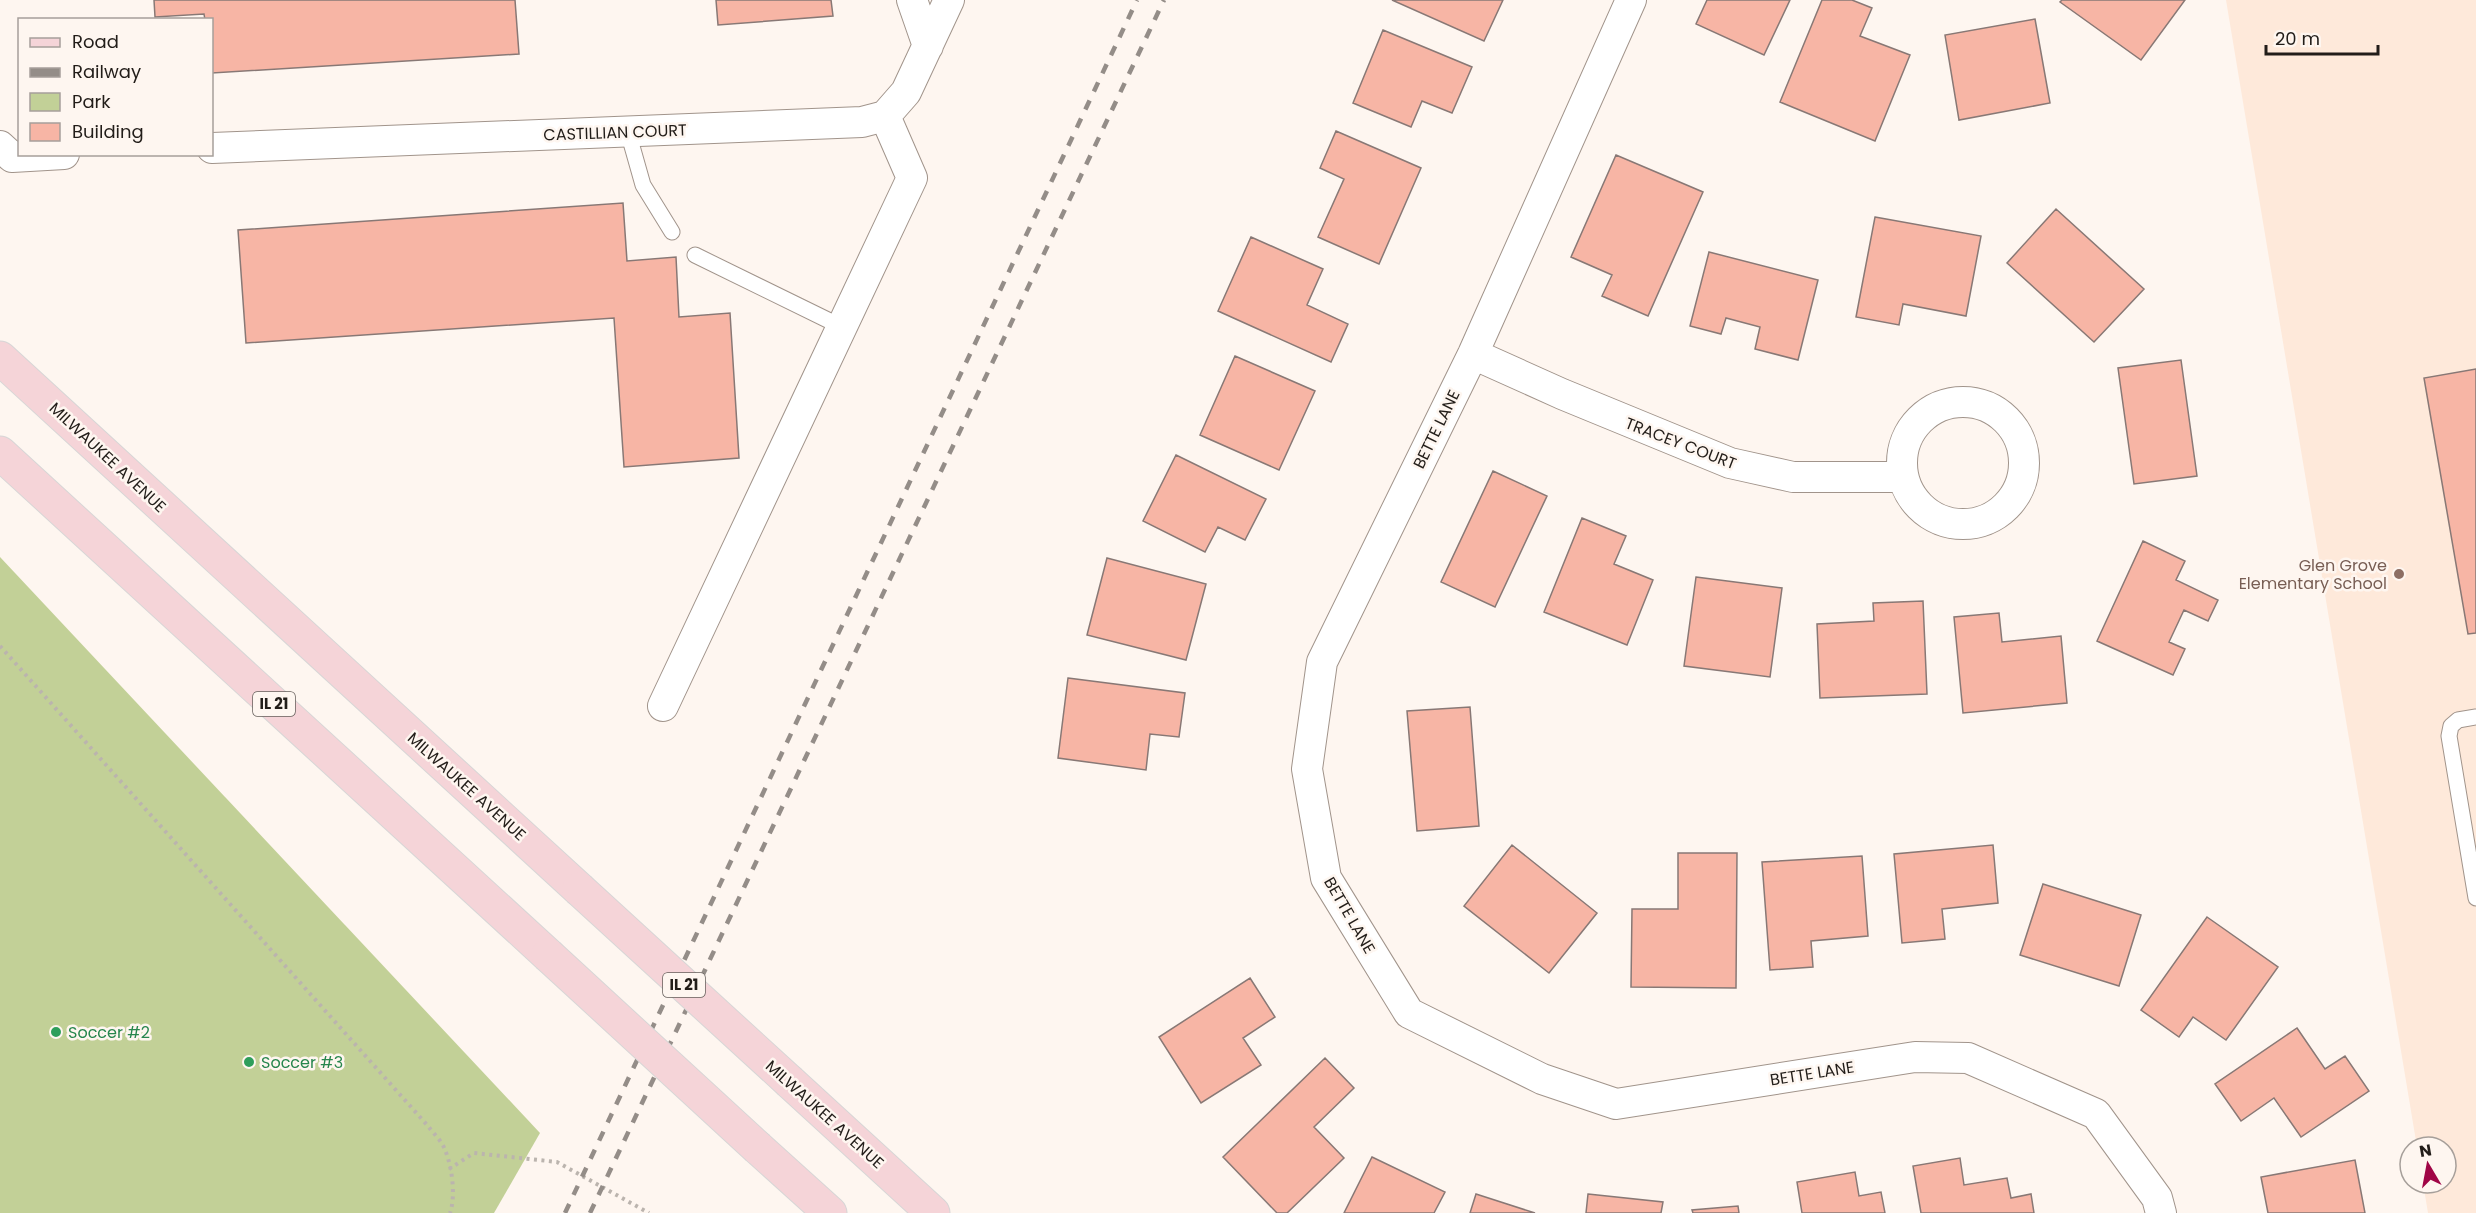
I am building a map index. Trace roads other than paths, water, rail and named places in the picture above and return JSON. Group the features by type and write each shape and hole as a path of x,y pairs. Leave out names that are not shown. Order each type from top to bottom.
{"main road":[{"name":"MILWAUKEE AVENUE","path":"0,358 933,1213"},
{"name":"IL 21","path":"0,453 830,1213"}],"street":[{"path":"912,0 928,46"},
{"path":"663,706 912,178 885,116 906,92 949,0"},
{"name":"BETTE LANE","path":"1631,0 1473,354 1322,662 1307,769 1326,878 1409,1013 1542,1079 1616,1104 1915,1057 1968,1058 2096,1114 2157,1198 2161,1213"},
{"name":"CASTILLIAN COURT","path":"213,148 862,122 885,116"},
{"path":"0,146 12,157 29,156"},
{"name":"TRACEY COURT","path":"1473,354 1562,394 1730,463 1793,477 1903,477"},
{"path":"1957,401 1977,403 1996,411 2012,425 2022,444 2025,463 2021,483 2012,500 1998,513 1980,522 1960,525 1940,520 1923,510 1910,495 1903,477 1901,456 1907,436 1919,419 1936,407 1957,401"}],"lane":[{"path":"628,132 643,185 672,232"},
{"path":"695,255 842,327"},
{"path":"2476,717 2458,720 2451,726 2449,736 2476,898"}],"railway":[{"path":"565,1213 1137,0"},
{"path":"590,1213 1164,0"}],"place":[{"name":"Glen Grove Elementary School","path":"2399,574"},
{"name":"Soccer #2","path":"56,1032"},
{"name":"Soccer #3","path":"249,1062"}]}
